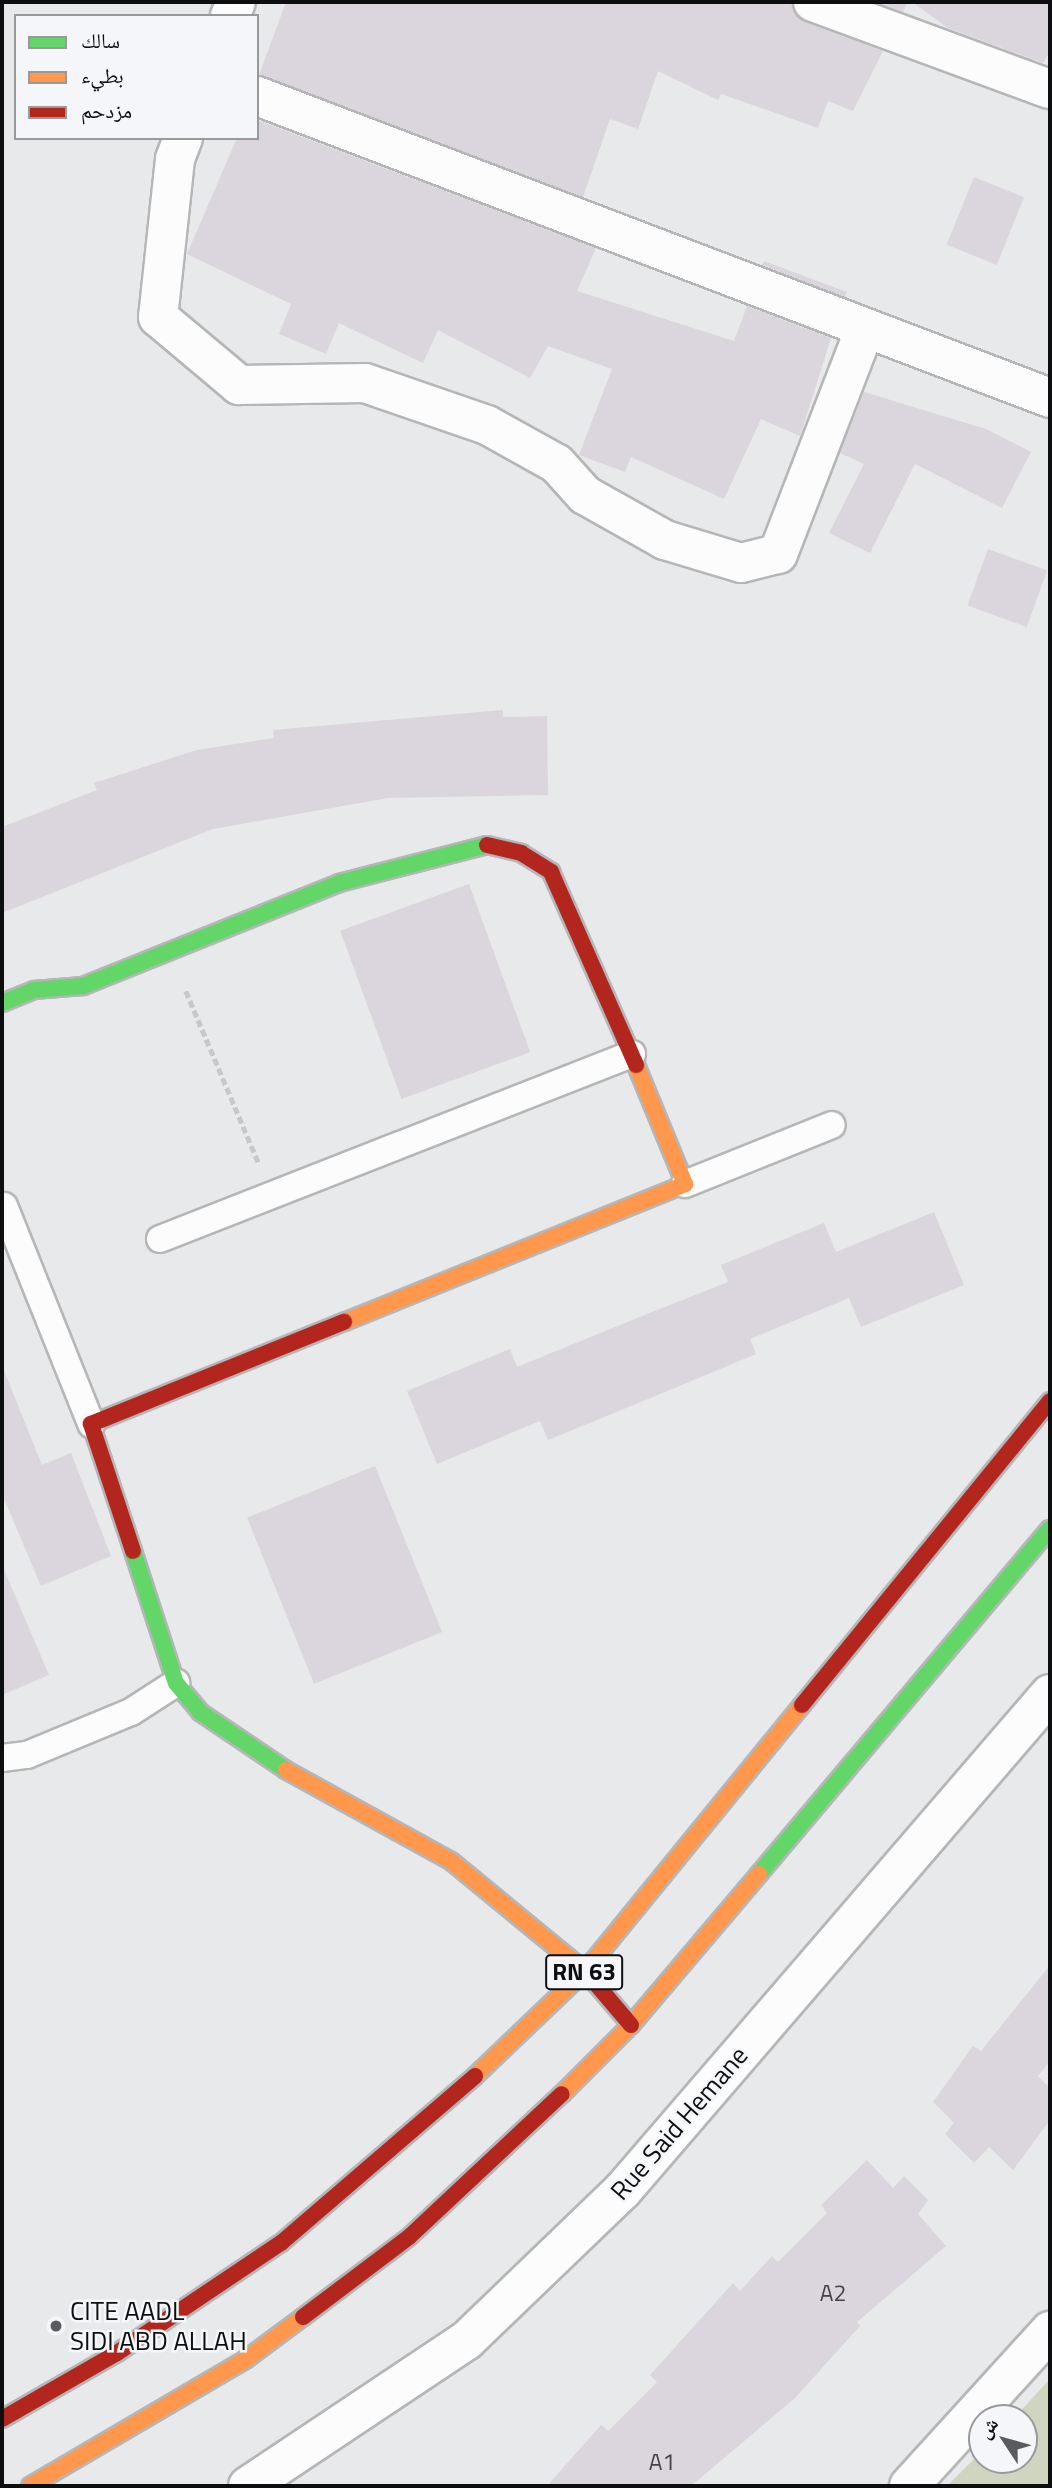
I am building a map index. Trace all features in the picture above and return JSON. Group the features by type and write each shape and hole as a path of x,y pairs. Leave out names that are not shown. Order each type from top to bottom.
{"main road":[{"path":"2,1003 34,990 83,986 339,883 437,855 486,845 521,853 551,872 569,901 685,1184 91,1424 176,1683 200,1712 278,1765 451,1861 585,1971 631,2025"},
{"name":"RN 63","path":"2,2419 117,2353 281,2243 433,2118 585,1971 1050,1401"},
{"path":"30,2486 159,2415 328,2300 486,2170 631,2025 1050,1529"}],"street":[{"path":"813,2 1050,89"},
{"path":"259,97 1050,398"},
{"path":"182,140 175,159 158,317 239,384 365,383 487,425 556,464 585,495 665,540 741,563 778,554 865,328"},
{"name":"Rue Said Hemane","path":"248,2486 467,2340 622,2191 1050,1694"},
{"path":"909,2486 1050,2331"}],"lane":[{"path":"160,1239 632,1054"},
{"path":"685,1184 831,1125"},
{"path":"4,1206 91,1424"},
{"path":"2,1758 27,1755 131,1713 176,1683"}],"path":[{"path":"170,951 261,1169"}],"green space":[{"path":"1050,2379 1050,2486 947,2486 968,2465 968,2474 1038,2474 1038,2404 1027,2404"}],"building":[{"path":"286,2 792,2 805,22 883,51 853,111 828,101 818,128 721,94 718,100 658,71 638,129 610,119 583,197 259,75"},
{"path":"876,2 908,2 903,12"},
{"path":"912,2 1050,2 1050,52 1043,63 948,28"},
{"path":"259,121 596,248 577,291 734,341 747,306 831,338 800,436 761,419 724,499 631,457 625,472 579,455 612,369 548,346 530,378 438,330 423,363 339,323 326,354 279,334 291,304 187,254 236,140 259,140"},
{"path":"974,177 1024,197 997,265 947,245"},
{"path":"764,261 847,292 845,297 762,265"},
{"path":"864,392 986,429 1031,452 1002,508 915,464 870,553 829,533 864,464 840,453"},
{"path":"988,549 1047,571 1027,627 967,605"},
{"path":"503,710 503,717 547,716 548,795 388,798 213,829 2,913 2,827 97,790 94,783 197,750 274,738 273,730"},
{"path":"469,884 530,1052 401,1099 340,931"},
{"path":"934,1212 964,1285 861,1327 849,1298 750,1339 756,1354 548,1440 540,1421 437,1464 407,1391 510,1349 517,1367 728,1282 721,1265 824,1223 836,1252"},
{"path":"3,1368 42,1465 71,1453 111,1556 41,1586 2,1494"},
{"path":"375,1466 442,1632 314,1684 247,1518"},
{"path":"2,1565 49,1675 2,1695"},
{"path":"1050,1965 1050,2061 1038,2076 1050,2088 1050,2120 1013,2170 989,2147 974,2163 945,2134 954,2123 933,2102 973,2046 981,2051"},
{"path":"867,2160 893,2188 904,2176 928,2200 918,2214 946,2246 857,2322 860,2326 795,2398 691,2486 547,2486 601,2425 608,2431 657,2382 650,2375 733,2283 740,2291 772,2256 778,2262 827,2213 821,2205"}],"traffic: fast":[{"path":"2,1003 34,990 83,986 339,883 487,845"},
{"path":"759,1874 1050,1529"},
{"path":"133,1551 176,1683 200,1712 286,1770"}],"traffic: slow":[{"path":"344,1322 685,1184 636,1065"},
{"path":"475,2076 585,1971 802,1705"},
{"path":"286,1770 451,1861 585,1971"},
{"path":"562,2094 631,2025 759,1874"},
{"path":"30,2486 245,2360 303,2317"}],"traffic: jam":[{"path":"487,845 521,853 551,872 636,1065"},
{"path":"133,1551 91,1424 344,1322"},
{"path":"802,1705 1050,1401"},
{"path":"585,1971 631,2025"},
{"path":"2,2419 117,2353 281,2243 475,2076"},
{"path":"303,2317 409,2237 562,2094"}],"place":[{"name":"CITE AADL SIDI ABD ALLAH","path":"56,2326"}]}
